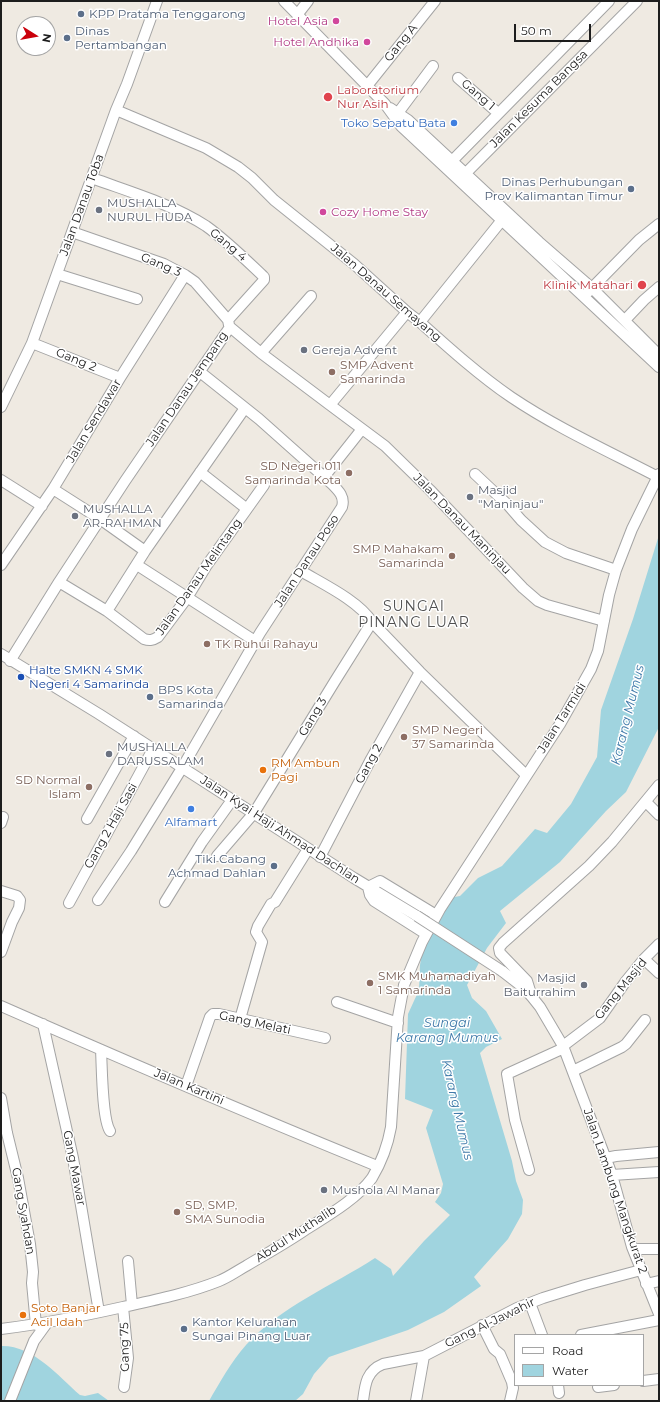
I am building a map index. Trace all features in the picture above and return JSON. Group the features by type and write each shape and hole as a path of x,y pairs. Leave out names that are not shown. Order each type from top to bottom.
{"street":[{"name":"Jalan Danau Toba","path":"1,407 32,343 116,110 158,1"},
{"path":"284,1 385,104 398,113 462,176 592,288 659,355"},
{"path":"297,15 308,1"},
{"name":"Gang A","path":"367,86 435,1"},
{"name":"Jalan Kesuma Bangsa","path":"449,164 609,1"},
{"name":"Jalan Kesuma Bangsa","path":"462,176 637,1"},
{"path":"398,113 433,66"},
{"name":"Gang 1","path":"458,78 498,113"},
{"path":"385,104 397,122 449,164"},
{"name":"Jalan Danau Semayang","path":"116,110 206,148 238,167 252,178 274,200 354,264 407,312 495,385 556,425 658,475"},
{"path":"462,176 502,220 659,366"},
{"name":"Gang 4","path":"92,178 152,200 192,218 229,244 264,277 264,280 229,324"},
{"path":"420,322 502,220"},
{"path":"583,296 639,240 659,224"},
{"name":"Gang 3","path":"72,232 164,264 185,274 196,282 229,324"},
{"path":"57,274 137,299"},
{"name":"Jalan Sendawar","path":"1,565 53,489 185,274"},
{"path":"625,320 659,287"},
{"path":"262,353 311,296"},
{"path":"330,405 407,312"},
{"name":"Jalan Danau Jempang","path":"10,661 59,582 200,372 229,324 262,353 330,405"},
{"name":"Gang 2","path":"32,343 120,378"},
{"name":"Jalan Danau Poso","path":"182,768 255,641 342,507 343,499 341,493 324,477 245,408 200,372"},
{"name":"Jalan Danau Maninjau","path":"330,405 385,446 430,490 523,588 538,601 547,605 604,621"},
{"path":"107,611 145,551 245,408"},
{"path":"324,477 362,429"},
{"name":"Jalan Danau Melintang","path":"59,582 107,611 144,639 149,641 158,637 187,598 207,565 247,509 200,472"},
{"path":"475,474 545,542 566,554 616,570"},
{"name":"Jalan Tarmidi","path":"424,938 436,915 560,724 591,669 598,651 609,595 616,570 632,530 658,475"},
{"path":"1,480 42,506"},
{"path":"247,509 264,485"},
{"path":"53,489 100,519 145,551"},
{"path":"137,565 255,641"},
{"path":"301,571 352,602 367,613 372,622 420,672 526,776"},
{"name":"Gang 3","path":"254,813 372,622"},
{"name":"Jalan Kyai Haji Ahmad Dachlan","path":"1,654 10,661 134,736 320,857 417,916 502,971"},
{"name":"Gang 2","path":"320,857 370,761 420,672"},
{"path":"87,819 134,736"},
{"name":"Gang 2 Haji Sasi","path":"69,903 153,749"},
{"path":"98,900 182,768"},
{"path":"532,997 527,981 500,953 499,948 589,866 612,842 659,785"},
{"path":"165,902 202,842 232,800"},
{"path":"646,802 659,815"},
{"path":"217,856 254,813"},
{"path":"240,1019 262,942 256,930 271,904 275,902 308,849"},
{"path":"424,938 374,901 370,895 368,887 380,881 436,915"},
{"path":"1,891 17,896 20,900 19,908 1,952"},
{"name":"Abdul Muthalib","path":"1,1329 48,1323 168,1297 227,1277 278,1247 338,1208 361,1190 372,1176 377,1166 388,1142 392,1127 401,994 424,938"},
{"name":"Gang Masjid","path":"529,1170 515,1120 506,1074 564,1047 600,1018 626,981 644,959 659,944"},
{"path":"644,959 659,973"},
{"name":"Jalan Lambung Mangkurat 2","path":"502,971 524,988 532,997 540,1007 564,1047 612,1174 633,1249 659,1314"},
{"path":"337,1002 398,1022"},
{"name":"Jalan Kartini","path":"1,1006 278,1126 377,1166"},
{"name":"Gang Melati","path":"186,1086 210,1017 216,1014 324,1038"},
{"path":"573,1071 622,1047 645,1020"},
{"name":"Gang Mawar","path":"43,1024 73,1158 99,1312"},
{"path":"101,1050 106,1123 110,1131"},
{"name":"Gang Syahdan","path":"1,1098 30,1244 36,1325"},
{"path":"606,1158 659,1152"},
{"path":"612,1174 659,1172"},
{"path":"633,1249 659,1249"},
{"name":"Gang 75","path":"124,1387 128,1352 128,1261"},
{"name":"Gang Al-Jawahir","path":"363,1401 368,1376 376,1367 382,1364 424,1356 482,1325 530,1303 585,1285 641,1270"},
{"path":"646,1284 659,1281"},
{"path":"530,1303 542,1334"},
{"path":"586,1334 659,1320"},
{"path":"10,1401 34,1341 48,1323"},
{"path":"482,1325 494,1349 500,1354 512,1382 513,1388 510,1401"},
{"path":"416,1401 424,1356"},
{"path":"644,1381 659,1379"},
{"path":"598,1387 606,1386"}],"water":[{"name":"Sungai Karang Mumus","path":"659,535 659,727 626,792 606,811 560,862 500,911 506,923 487,948 467,985 472,998 486,1011 502,1039 486,1047 480,1053 512,1161 516,1181 523,1200 522,1214 508,1239 474,1277 481,1286 444,1312 408,1330 329,1357 314,1374 303,1394 295,1401 209,1401 235,1358 260,1331 275,1319 308,1297 375,1258 391,1269 393,1276 424,1241 450,1215 435,1202 441,1193 443,1184 426,1128 433,1110 405,1099 408,1014 419,990 420,965 423,946 449,898 460,896 478,878 502,866 535,829 547,833 571,804 597,757 601,710 633,619"},
{"path":"1,1346 13,1347 34,1356 54,1371 80,1395 85,1396 98,1393 109,1401 1,1401"}],"place":[{"name":"KPP Pratama Tenggarong","path":"81,14"},
{"name":"Hotel Asia","path":"336,21"},
{"name":"Dinas Pertambangan","path":"67,38"},
{"name":"Hotel Andhika","path":"367,42"},
{"name":"Laboratorium Nur Asih","path":"328,97"},
{"name":"Toko Sepatu Bata","path":"454,123"},
{"name":"Dinas Perhubungan Prov Kalimantan Timur","path":"631,189"},
{"name":"MUSHALLA NURUL HUDA","path":"99,210"},
{"name":"Cozy Home Stay","path":"323,212"},
{"name":"Klinik Matahari","path":"642,285"},
{"name":"Gereja Advent","path":"304,350"},
{"name":"SMP Advent Samarinda","path":"332,372"},
{"name":"SD Negeri 011 Samarinda Kota","path":"349,473"},
{"name":"Masjid \"Maninjau\"","path":"470,497"},
{"name":"MUSHALLA AR-RAHMAN","path":"75,516"},
{"name":"SMP Mahakam Samarinda","path":"452,556"},
{"name":"TK Ruhui Rahayu","path":"207,644"},
{"name":"Halte SMKN 4 SMK Negeri 4 Samarinda","path":"21,677"},
{"name":"BPS Kota Samarinda","path":"150,697"},
{"name":"SMP Negeri 37 Samarinda","path":"404,737"},
{"name":"MUSHALLA DARUSSALAM","path":"109,754"},
{"name":"RM Ambun Pagi","path":"263,770"},
{"name":"SD Normal Islam","path":"89,787"},
{"name":"Alfamart","path":"191,809"},
{"name":"Tiki Cabang Achmad Dahlan","path":"274,866"},
{"name":"SMK Muhamadiyah 1 Samarinda","path":"370,983"},
{"name":"Masjid Baiturrahim","path":"584,985"},
{"name":"Mushola Al Manar","path":"324,1190"},
{"name":"SD, SMP, SMA Sunodia","path":"177,1212"},
{"name":"Soto Banjar Acil Idah","path":"23,1315"},
{"name":"Kantor Kelurahan Sungai Pinang Luar","path":"184,1329"}],"district":[{"name":"SUNGAI PINANG LUAR","path":"414,616"}],"water label":[{"name":"Karang Mumus","path":"628,715"},
{"name":"Karang Mumus","path":"457,1110"}]}
